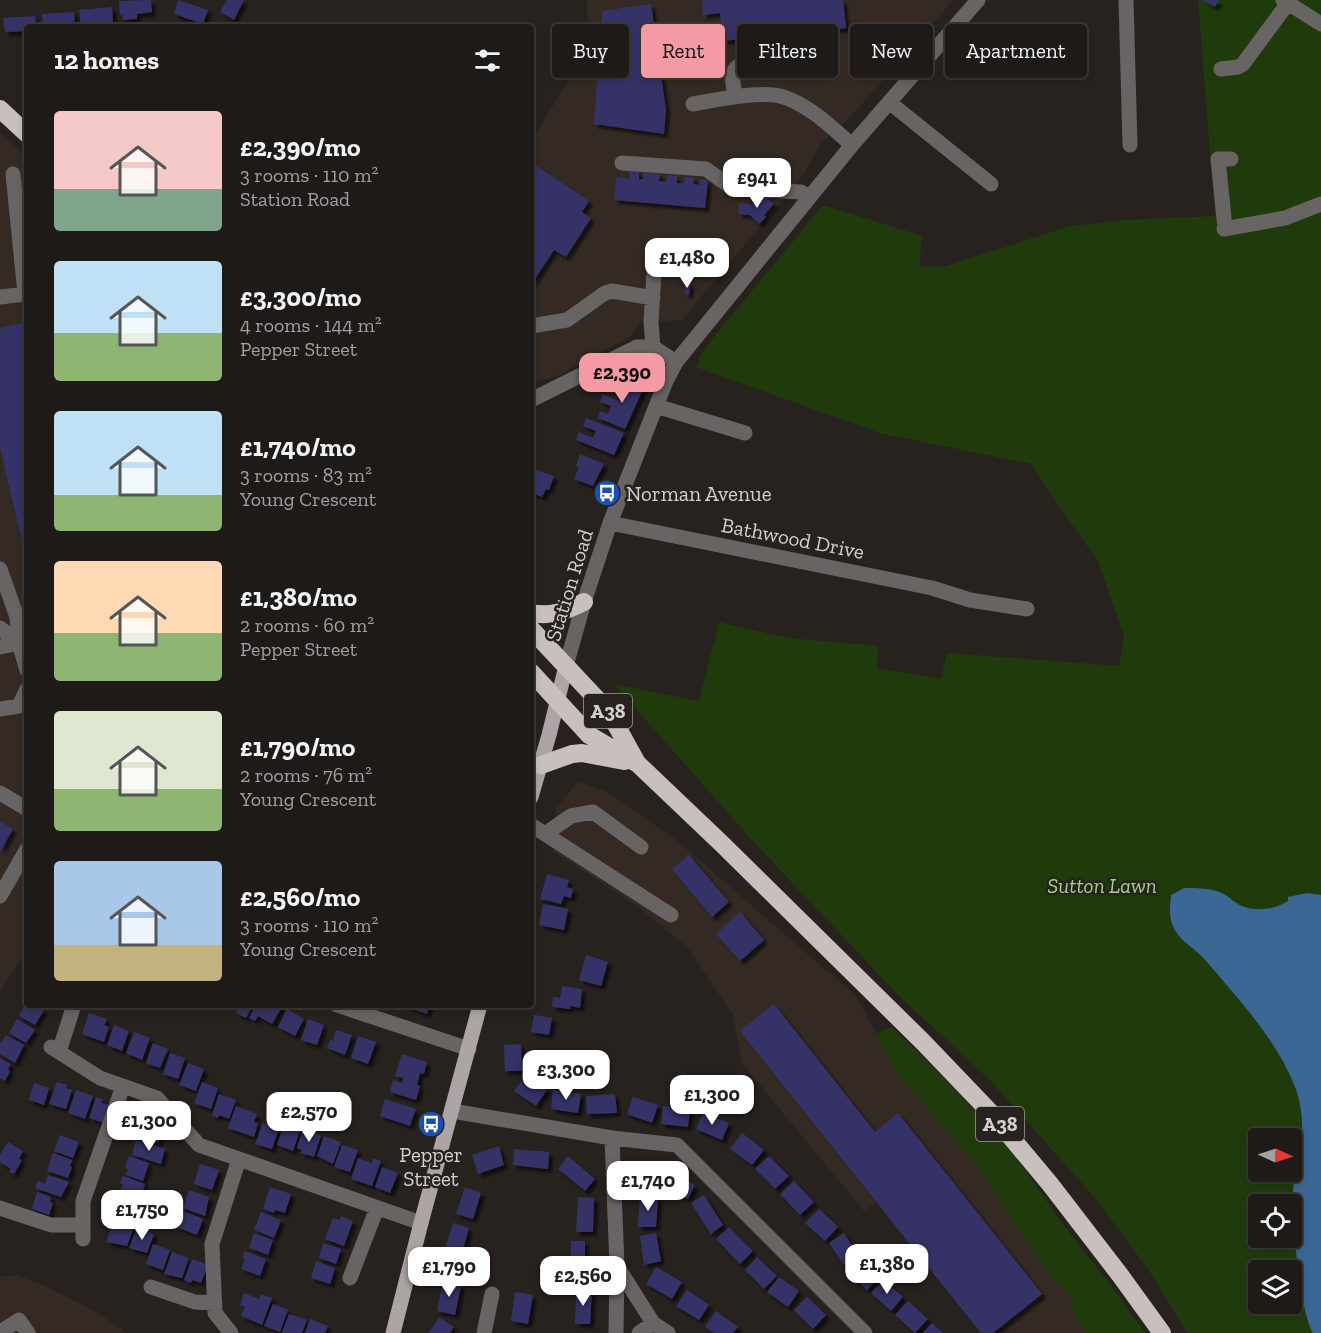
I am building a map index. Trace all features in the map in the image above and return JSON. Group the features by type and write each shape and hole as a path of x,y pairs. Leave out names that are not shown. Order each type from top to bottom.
{"highway":[{"path":"0,109 24,131"},
{"path":"534,613 561,613 584,602"},
{"name":"A38","path":"534,632 609,712 638,764"},
{"name":"A38","path":"534,675 590,735 638,764 787,906 990,1112 1092,1238 1161,1333"},
{"path":"541,765 572,754 582,753 638,764"}],"main road":[{"name":"Station Road","path":"534,787 566,666"},
{"path":"393,1333 479,1008"}],"street":[{"name":"Station Road","path":"566,666 610,523 656,406 676,362 852,145 978,0"},
{"path":"1126,0 1130,145"},
{"path":"1221,69 1238,67 1243,64 1285,2 1321,24"},
{"path":"735,96 733,76 737,67"},
{"path":"693,104 735,96 778,96 798,104 852,145"},
{"path":"889,102 991,184"},
{"path":"1231,159 1218,159 1224,228 1285,218 1321,204"},
{"path":"622,163 706,169 732,188 801,192 809,197"},
{"path":"13,174 24,284"},
{"path":"653,347 651,322 654,272"},
{"path":"534,326 567,320 605,293 612,291 653,298"},
{"path":"0,297 24,294"},
{"path":"534,398 637,347 653,347 676,362"},
{"path":"656,406 745,433"},
{"name":"Bathwood Drive","path":"610,523 932,588 970,600 1028,609"},
{"path":"0,569 23,640"},
{"path":"0,628 23,640"},
{"path":"0,647 23,640"},
{"path":"0,709 19,705 24,694"},
{"path":"0,793 24,807"},
{"path":"545,834 571,816 593,812 641,847"},
{"path":"534,827 671,915"},
{"path":"0,896 24,854"},
{"path":"73,1008 55,1049 100,1078 157,1098 199,1145 421,1223"},
{"path":"346,1008 469,1049"},
{"path":"0,1208 83,1232 83,1201 123,1086"},
{"path":"452,1111 612,1138 676,1144 865,1333"},
{"path":"612,1138 617,1266 616,1333"},
{"path":"231,1333 215,1308 212,1244 239,1159"},
{"path":"350,1278 377,1208"},
{"path":"617,1266 653,1323 668,1333"},
{"path":"151,1287 215,1308"},
{"path":"484,1333 492,1294"},
{"path":"0,1332 20,1320 28,1333"},
{"path":"639,1333 653,1323"}],"shaded area":[{"path":"587,0 953,0 932,24 850,24 850,78 885,78 854,113 820,144 804,174 682,320 640,322 631,336 555,377 534,382 534,136 570,78 629,78 629,24 587,24"},
{"path":"0,132 24,155 24,953 0,992"},
{"path":"578,782 609,793 676,840 856,996 897,1074 976,1165 1050,1275 1070,1296 1076,1318 1086,1333 981,1333 876,1203 864,1211 742,1063 733,1015 687,947 637,906 553,851 556,808"},
{"path":"17,1275 52,1289 98,1313 126,1333 0,1333 0,1277"}],"green space":[{"name":"Sutton Lawn","path":"1198,0 1321,0 1321,1333 1187,1333 1150,1272 1095,1198 989,1079 898,995 751,839 614,684 699,701 719,622 788,638 878,646 877,668 941,679 947,653 1119,666 1124,636 1098,561 1046,488 1032,464 880,433 696,367 708,344 823,205 922,236 919,267 946,266 1071,226 1124,220 1215,216"},
{"path":"892,1027 953,1087 1016,1157 1062,1223 1145,1333 1086,1333 1076,1318 1070,1296 1050,1275 976,1165 897,1074 875,1034"}],"water":[{"path":"1184,888 1217,891 1242,906 1266,909 1288,901 1288,897 1307,893 1321,895 1321,1333 1313,1333 1308,1321 1302,1295 1302,1260 1297,1260 1296,1248 1302,1248 1302,1194 1293,1194 1295,1182 1302,1182 1302,1118 1297,1094 1287,1070 1268,1037 1203,958 1175,930 1170,917 1171,895"}],"building":[{"path":"151,0 152,12 137,14 137,19 123,20 120,15 119,1"},
{"path":"178,0 208,10 203,24 174,14"},
{"path":"227,0 244,0 234,20 220,12"},
{"path":"702,0 843,0 846,28 838,29 838,24 737,24 737,40 725,41 725,24 721,24 720,13 703,15"},
{"path":"1202,0 1219,0 1215,7"},
{"path":"651,4 654,24 641,24 641,78 661,78 666,110 664,134 594,124 597,78 629,78 629,24 601,24 602,11"},
{"path":"112,7 113,22 81,24 79,10"},
{"path":"74,12 75,24 43,24 42,14"},
{"path":"35,16 36,24 24,24 24,31 5,32 3,18"},
{"path":"534,164 589,201 582,212 591,218 566,257 554,250 534,280"},
{"path":"630,171 639,172 639,179 643,179 643,173 660,174 659,181 666,182 667,175 677,176 677,183 684,183 685,177 694,178 693,184 700,185 700,179 708,180 705,208 614,200 616,177 629,179"},
{"path":"763,194 774,204 759,224 750,215 738,214 739,203 752,205"},
{"path":"686,282 690,283 689,295 684,294"},
{"path":"24,323 24,549 0,447 0,328"},
{"path":"621,379 631,383 633,380 645,385 625,429 598,418 600,411 608,414 611,406 600,402 603,394 622,402 625,394 616,391"},
{"path":"586,418 624,433 614,455 576,440 579,432 593,438 596,431 583,426"},
{"path":"580,454 604,464 593,486 574,479 579,467 576,466"},
{"path":"534,469 554,476 549,490 546,489 542,497 534,494"},
{"path":"0,821 13,829 0,852"},
{"path":"689,855 729,902 712,917 672,869"},
{"path":"547,874 569,880 567,887 573,889 571,898 564,896 561,904 540,899"},
{"path":"543,904 568,909 564,930 539,925"},
{"path":"740,912 764,940 740,961 716,934"},
{"path":"586,955 608,962 601,986 579,980"},
{"path":"562,986 582,989 580,1008 552,1007 553,997 560,998"},
{"path":"774,1004 875,1132 898,1113 1042,1294 993,1333 981,1333 740,1031"},
{"path":"24,1006 24,1008 44,1010 35,1025 19,1016"},
{"path":"238,1008 251,1008 246,1018 236,1013"},
{"path":"254,1008 281,1008 272,1024 258,1016 255,1021 249,1018"},
{"path":"410,1008 429,1008 427,1014"},
{"path":"287,1009 304,1019 295,1036 278,1027"},
{"path":"89,1013 107,1019 104,1025 109,1027 104,1042 82,1034"},
{"path":"534,1015 552,1018 549,1035 531,1032"},
{"path":"17,1019 35,1030 26,1043 9,1033"},
{"path":"308,1019 324,1025 317,1045 301,1040"},
{"path":"114,1025 129,1031 122,1051 107,1045"},
{"path":"336,1030 352,1035 345,1055 327,1048 330,1040 333,1041"},
{"path":"134,1032 150,1038 142,1060 126,1053"},
{"path":"6,1035 24,1045 15,1063 0,1054 0,1044"},
{"path":"358,1036 376,1042 368,1064 351,1058"},
{"path":"153,1043 168,1049 160,1068 146,1063"},
{"path":"521,1044 522,1071 505,1071 504,1045"},
{"path":"170,1053 185,1058 178,1079 163,1074"},
{"path":"402,1054 427,1062 424,1074 420,1073 417,1085 420,1086 416,1100 390,1092 393,1080 402,1083 403,1078 395,1076"},
{"path":"0,1058 11,1064 5,1081 0,1078"},
{"path":"188,1063 204,1069 196,1091 179,1085"},
{"path":"525,1076 547,1090 536,1106 514,1091"},
{"path":"57,1082 67,1085 66,1088 72,1090 66,1109 49,1104"},
{"path":"202,1082 218,1088 211,1109 194,1103"},
{"path":"34,1083 49,1088 44,1105 29,1100"},
{"path":"76,1090 93,1096 85,1119 68,1113"},
{"path":"553,1090 581,1094 578,1113 551,1109"},
{"path":"219,1094 236,1100 229,1119 212,1115"},
{"path":"615,1094 617,1113 587,1114 586,1096"},
{"path":"96,1097 103,1100 102,1103 110,1105 104,1123 89,1118"},
{"path":"633,1097 658,1105 652,1123 627,1114"},
{"path":"385,1099 416,1109 410,1126 380,1116"},
{"path":"236,1106 257,1114 254,1122 258,1123 254,1137 228,1128"},
{"path":"663,1106 690,1109 688,1127 661,1124"},
{"path":"144,1112 158,1116 155,1124 163,1126 158,1143 136,1136"},
{"path":"703,1112 729,1123 722,1140 696,1129"},
{"path":"263,1123 279,1128 272,1149 255,1144"},
{"path":"284,1124 300,1130 293,1151 277,1145"},
{"path":"303,1129 321,1135 314,1157 301,1153 302,1150 297,1148"},
{"path":"742,1133 764,1150 752,1165 730,1149"},
{"path":"60,1135 79,1142 73,1158 54,1151"},
{"path":"324,1136 341,1142 333,1164 317,1156"},
{"path":"136,1140 165,1149 161,1164 132,1155"},
{"path":"8,1142 23,1151 19,1159 22,1160 14,1174 9,1172 11,1169 0,1162 0,1155"},
{"path":"342,1145 358,1150 350,1172 334,1167"},
{"path":"499,1146 504,1165 478,1174 472,1155"},
{"path":"514,1149 549,1152 548,1169 513,1165"},
{"path":"53,1153 72,1160 68,1178 47,1171"},
{"path":"129,1156 149,1163 143,1181 126,1175 128,1169 125,1168"},
{"path":"568,1156 595,1179 585,1191 558,1169"},
{"path":"769,1156 789,1176 775,1189 755,1169"},
{"path":"358,1158 372,1163 373,1158 381,1161 372,1186 351,1179"},
{"path":"200,1164 219,1170 212,1190 194,1184"},
{"path":"382,1167 398,1173 390,1193 375,1187"},
{"path":"664,1170 695,1185 688,1199 658,1184"},
{"path":"48,1175 69,1182 61,1197 35,1188 38,1181 45,1184"},
{"path":"123,1176 145,1184 139,1202 119,1195"},
{"path":"794,1181 814,1202 800,1215 780,1194"},
{"path":"270,1187 291,1194 285,1213 275,1210 274,1213 263,1209"},
{"path":"465,1187 481,1193 473,1219 456,1214"},
{"path":"189,1190 209,1197 205,1216 183,1208"},
{"path":"37,1192 51,1197 50,1202 53,1203 49,1215 32,1209"},
{"path":"704,1195 723,1225 711,1234 691,1203"},
{"path":"578,1197 594,1198 593,1232 576,1232"},
{"path":"640,1197 658,1198 656,1227 638,1227"},
{"path":"819,1209 838,1227 825,1241 805,1223"},
{"path":"182,1211 203,1219 197,1235 176,1227"},
{"path":"261,1212 281,1220 274,1238 254,1230"},
{"path":"341,1216 353,1221 344,1246 325,1239 333,1218 340,1220"},
{"path":"115,1219 134,1227 127,1246 106,1242"},
{"path":"453,1223 469,1228 459,1264 442,1259"},
{"path":"729,1227 753,1251 740,1264 716,1239"},
{"path":"137,1228 154,1234 147,1253 129,1248"},
{"path":"254,1233 273,1240 268,1255 249,1248"},
{"path":"656,1233 661,1261 644,1265 640,1236"},
{"path":"844,1233 859,1256 845,1266 829,1243"},
{"path":"571,1241 585,1241 585,1277 570,1276"},
{"path":"323,1243 341,1249 336,1264 319,1258"},
{"path":"153,1244 170,1250 163,1270 146,1264"},
{"path":"245,1251 266,1259 260,1276 241,1269"},
{"path":"172,1252 189,1258 182,1278 164,1274"},
{"path":"757,1257 777,1276 764,1289 745,1270"},
{"path":"860,1258 880,1277 867,1290 847,1271"},
{"path":"192,1259 208,1265 201,1283 184,1280"},
{"path":"316,1261 335,1268 330,1284 311,1278"},
{"path":"656,1267 682,1282 672,1299 646,1284"},
{"path":"779,1277 799,1291 788,1307 767,1292"},
{"path":"883,1280 903,1297 891,1311 871,1293"},
{"path":"443,1282 461,1286 455,1315 437,1311"},
{"path":"576,1289 592,1290 590,1324 575,1324"},
{"path":"687,1290 709,1305 699,1320 676,1306"},
{"path":"515,1292 533,1295 528,1324 511,1321"},
{"path":"244,1293 259,1299 261,1294 272,1298 262,1325 241,1316 245,1307 240,1305"},
{"path":"807,1297 826,1315 813,1329 794,1310"},
{"path":"908,1301 928,1319 915,1333 895,1315"},
{"path":"273,1304 288,1310 280,1332 264,1326"},
{"path":"716,1311 738,1327 733,1333 714,1333 705,1327"},
{"path":"289,1314 307,1320 302,1333 282,1333"},
{"path":"439,1317 454,1327 450,1333 429,1333"},
{"path":"310,1319 328,1326 325,1333 305,1333"},
{"path":"932,1323 943,1333 923,1333"}],"place":[{"name":"Norman Avenue","path":"607,493"},
{"name":"Pepper Street","path":"431,1124"}]}
